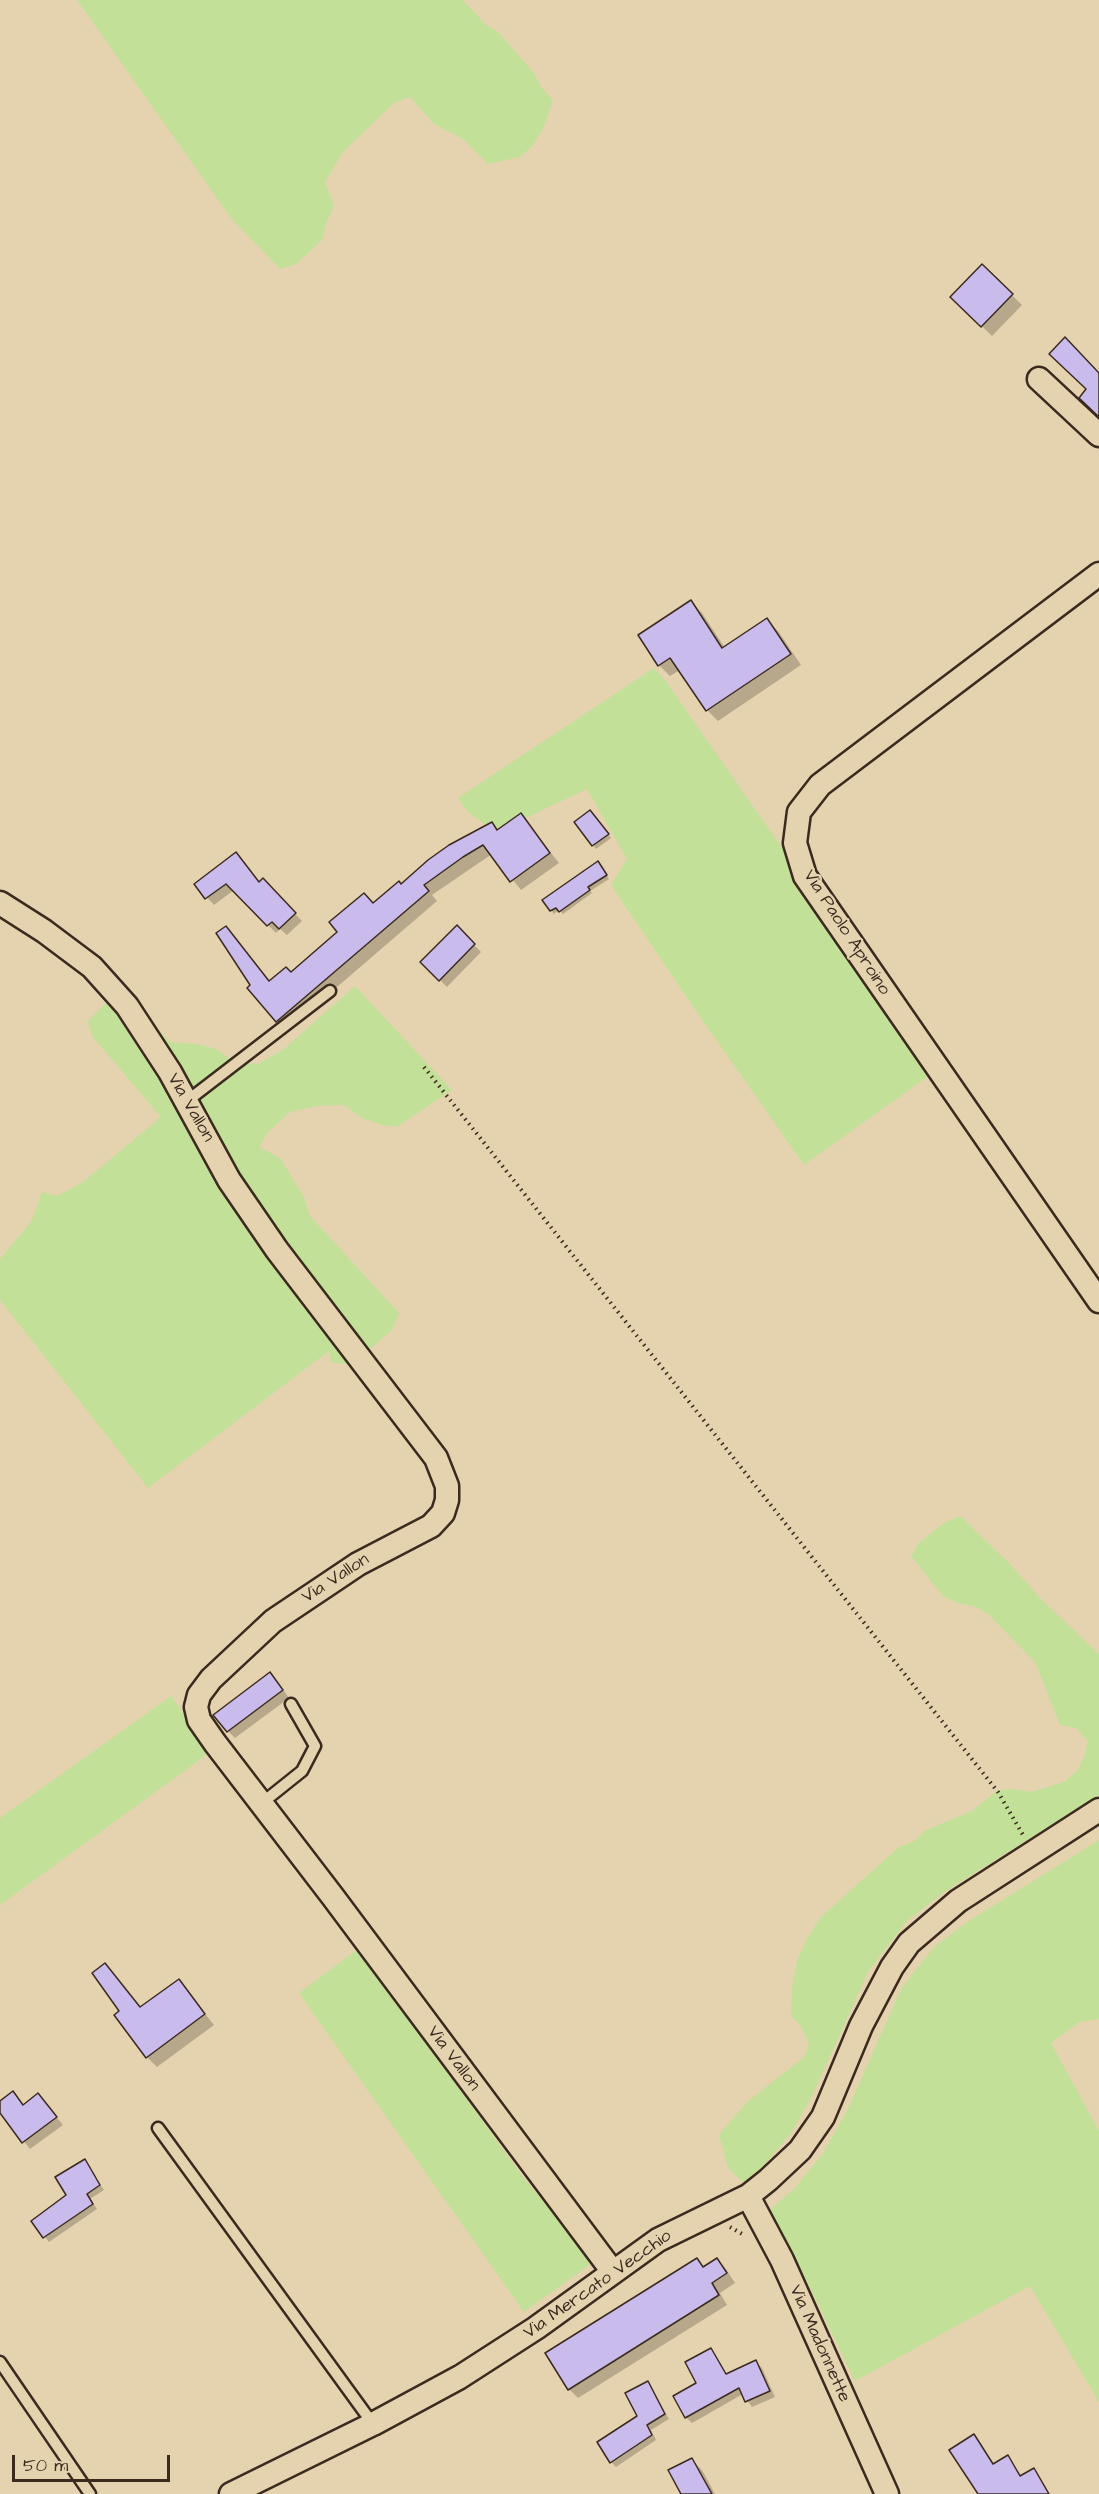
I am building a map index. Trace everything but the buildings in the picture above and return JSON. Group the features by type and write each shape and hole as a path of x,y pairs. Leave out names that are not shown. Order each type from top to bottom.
{"street":[{"path":"1039,379 1099,435"},
{"name":"Via Paolo Aproino","path":"1099,574 820,785 799,812 795,843 805,876 1099,1302"},
{"name":"Via Vallon","path":"0,903 44,931 92,967 127,1006 187,1101 235,1188 277,1250 417,1430 436,1458 447,1486 447,1500 443,1513 431,1526 358,1563 273,1621 211,1679 199,1695 196,1707 199,1720 613,2272"},
{"name":"Via Mercato Vecchio","path":"231,2494 373,2424 501,2352 658,2240 748,2196 800,2150 823,2117 861,2026 892,1967 909,1943 958,1901 1099,1810"},
{"name":"Via Madonnette","path":"748,2196 782,2260 887,2494"}],"lane":[{"path":"187,1101 330,992"},
{"path":"262,1803 302,1771 315,1746 291,1704"},
{"path":"158,2128 373,2424"},
{"path":"0,2362 90,2494"}],"path":[{"path":"424,1067 998,1792 1033,1852"},
{"path":"723,2223 754,2241"}],"green space":[{"path":"77,0 463,0 485,24 499,33 534,73 541,87 553,100 542,131 533,145 520,157 488,164 463,139 434,124 410,97 394,103 343,152 325,182 334,206 326,223 322,240 296,264 280,269 231,218"},
{"path":"654,668 665,680 937,1070 804,1165 611,885 627,859 587,789 496,832 468,812 458,798"},
{"path":"355,986 452,1090 397,1127 362,1118 344,1105 318,1106 290,1112 268,1132 259,1147 280,1158 304,1197 310,1216 399,1313 392,1330 351,1365 331,1362 329,1351 148,1488 0,1300 0,1259 31,1222 42,1192 57,1196 83,1182 161,1117 92,1036 88,1021 107,1002 135,1011 155,1026 170,1042 198,1044 216,1049 233,1061 258,1064 284,1049"},
{"path":"960,1516 1008,1562 1042,1600 1099,1654 1099,1795 946,1891 907,1921 868,1972 813,2094 791,2133 766,2163 744,2183 728,2168 719,2135 747,2102 804,2057 809,2044 800,2025 791,2016 792,1987 797,1961 806,1940 821,1917 899,1847 914,1841 926,1830 972,1811 998,1790 1014,1789 1031,1792 1064,1782 1077,1771 1084,1757 1088,1741 1076,1728 1060,1725 1035,1662 988,1614 974,1606 957,1603 943,1596 911,1556 919,1543 945,1522"},
{"path":"171,1696 212,1751 0,1905 0,1818"},
{"path":"1099,1840 1099,2019 1079,2022 1051,2043 1099,2131 1099,2402 1030,2286 855,2381 798,2263 768,2211 793,2190 822,2155 847,2111 901,1989 933,1948 967,1922"},
{"path":"358,1949 518,2170 592,2263 524,2312 299,1993"}]}
